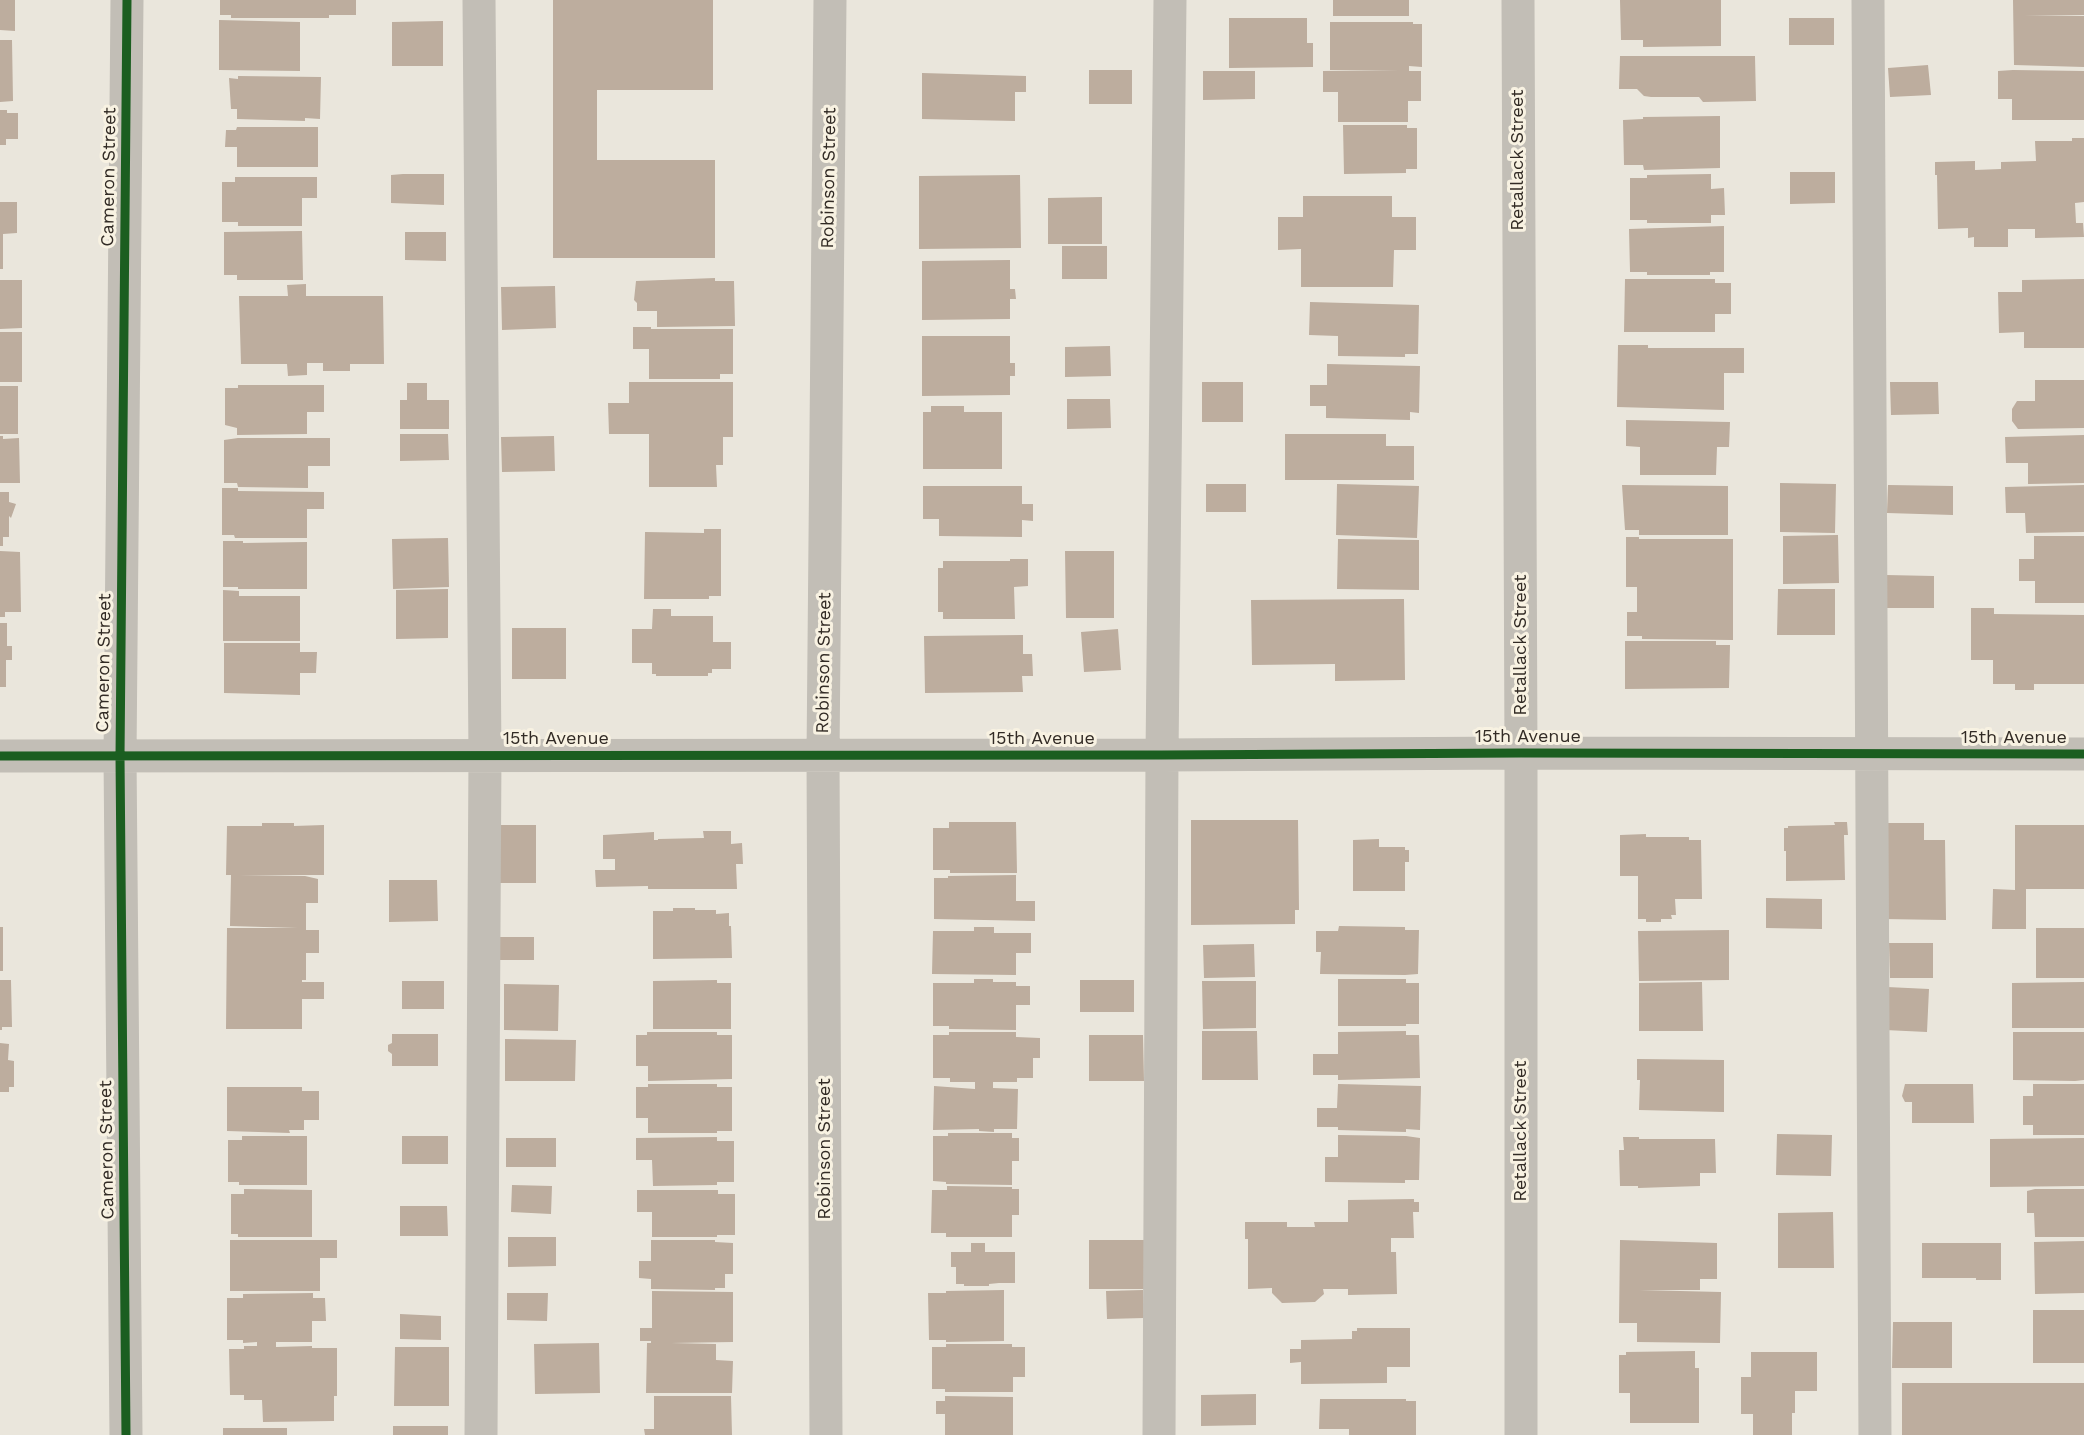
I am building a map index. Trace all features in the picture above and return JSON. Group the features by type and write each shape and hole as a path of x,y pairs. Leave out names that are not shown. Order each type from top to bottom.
{"street":[{"name":"Cameron Street","path":"126,1435 120,756 127,0"},
{"path":"479,0 485,755 481,1435"},
{"name":"Robinson Street","path":"826,1435 823,755 830,0"},
{"path":"1159,1435 1162,755 1170,0"},
{"name":"Retallack Street","path":"1518,0 1521,1435"},
{"path":"1868,0 1875,1435"},
{"name":"15th Avenue","path":"0,756 2084,754"}],"building":[{"path":"0,0 15,0 15,31 0,30"},
{"path":"220,0 356,0 356,15 329,15 329,18 231,18 231,15 220,15"},
{"path":"553,0 713,0 713,90 597,90 597,160 715,160 715,258 553,258"},
{"path":"1333,0 1409,0 1409,16 1333,16"},
{"path":"1620,0 1721,0 1721,46 1643,47 1643,40 1621,40"},
{"path":"2013,0 2084,0 2084,15 2024,16 2084,16 2084,67 2014,65"},
{"path":"1229,18 1307,18 1307,43 1313,43 1313,67 1229,68"},
{"path":"1789,18 1834,18 1834,45 1789,45"},
{"path":"219,20 300,22 300,71 219,70"},
{"path":"443,21 443,66 392,66 392,22"},
{"path":"1330,22 1413,22 1413,24 1422,24 1422,67 1409,66 1409,71 1421,71 1421,101 1408,101 1408,122 1338,122 1338,92 1323,92 1323,71 1400,70 1330,70"},
{"path":"0,40 12,40 13,101 0,102"},
{"path":"1620,56 1755,56 1756,101 1703,102 1699,97 1651,97 1644,96 1637,89 1619,89"},
{"path":"1928,65 1931,95 1890,97 1888,68"},
{"path":"1089,70 1132,70 1132,104 1089,104"},
{"path":"1203,71 1255,71 1255,99 1203,100"},
{"path":"1998,71 2084,71 2084,120 2012,120 2012,99 1998,99"},
{"path":"922,73 1026,76 1026,92 1015,92 1015,121 922,119"},
{"path":"238,76 321,77 320,119 305,118 305,121 237,119 237,109 231,109 229,78 238,79"},
{"path":"0,110 7,110 7,113 18,113 18,139 6,139 6,145 0,145"},
{"path":"1720,116 1720,168 1644,170 1643,165 1624,165 1623,120 1643,119 1643,117"},
{"path":"1343,125 1407,125 1407,128 1417,128 1417,169 1406,169 1406,173 1344,174"},
{"path":"237,127 318,127 318,167 237,167 237,147 225,147 226,130 236,130"},
{"path":"2072,138 2084,138 2084,202 2075,203 2076,223 2083,223 2084,237 2035,238 2035,229 2008,229 2008,247 1974,247 1974,237 1968,238 1968,228 1938,229 1935,162 1975,161 1975,170 2001,169 2001,162 2036,161 2035,141 2072,141"},
{"path":"1790,172 1835,172 1835,203 1790,204"},
{"path":"444,174 444,205 391,203 391,175"},
{"path":"1711,174 1711,189 1724,188 1725,215 1711,215 1711,223 1647,223 1647,220 1630,220 1630,178 1647,178 1647,175"},
{"path":"1020,175 1021,248 919,249 919,176"},
{"path":"235,177 317,177 317,198 302,198 302,226 238,226 238,222 222,222 222,182 235,182"},
{"path":"1303,196 1392,196 1392,217 1416,217 1416,250 1394,250 1393,287 1301,287 1301,249 1278,250 1278,217 1303,217"},
{"path":"1102,197 1102,244 1048,244 1048,198"},
{"path":"0,202 17,202 17,233 3,234 3,269 0,269"},
{"path":"1724,226 1724,272 1710,272 1710,275 1647,275 1647,272 1630,272 1629,229"},
{"path":"302,231 303,280 237,280 237,275 224,275 224,232"},
{"path":"405,232 446,232 446,261 405,260"},
{"path":"1062,246 1107,246 1107,279 1062,279"},
{"path":"1010,260 1010,289 1015,289 1016,299 1010,299 1010,319 922,320 922,261"},
{"path":"715,278 715,281 734,281 735,326 657,327 657,311 637,311 637,303 634,300 636,281"},
{"path":"1625,279 1715,279 1715,283 1731,283 1731,314 1715,314 1715,332 1624,332"},
{"path":"2084,279 2084,348 2024,348 2024,332 1999,333 1998,292 2022,292 2022,280"},
{"path":"0,280 22,280 22,328 0,329"},
{"path":"306,284 306,296 383,296 384,364 350,364 350,371 323,371 323,363 307,363 307,375 288,376 287,364 241,364 239,296 288,296 287,285"},
{"path":"555,286 556,328 502,330 501,287"},
{"path":"1310,302 1419,305 1418,354 1405,354 1405,357 1338,356 1338,336 1309,335"},
{"path":"633,327 733,329 733,374 720,374 720,379 649,379 649,349 633,349"},
{"path":"0,332 22,332 22,382 0,382"},
{"path":"922,336 1010,336 1010,363 1015,363 1015,376 1010,376 1010,395 922,396"},
{"path":"1618,345 1648,345 1648,348 1744,348 1744,373 1724,373 1724,410 1617,407"},
{"path":"1110,346 1111,376 1065,377 1065,347"},
{"path":"1327,364 1420,366 1419,413 1410,412 1410,420 1326,418 1326,406 1310,406 1310,385 1327,385"},
{"path":"2035,380 2084,380 2084,428 2018,429 2012,421 2012,409 2017,401 2035,401"},
{"path":"629,382 733,382 733,437 723,437 723,465 716,465 717,487 649,487 649,434 609,434 608,403 629,403"},
{"path":"1202,382 1243,382 1243,422 1202,422"},
{"path":"1890,382 1938,382 1939,414 1891,415"},
{"path":"407,383 427,383 427,400 449,400 449,429 400,429 400,400 407,400"},
{"path":"238,385 324,385 324,412 307,412 307,434 237,435 237,428 225,425 225,388 238,388"},
{"path":"0,386 18,386 18,434 0,434"},
{"path":"1067,399 1110,399 1111,428 1067,429"},
{"path":"931,406 964,406 964,412 1002,412 1002,469 923,469 923,412 931,412"},
{"path":"1626,420 1730,422 1729,447 1717,447 1716,475 1640,475 1640,447 1626,446"},
{"path":"400,434 448,434 449,460 400,461"},
{"path":"1285,434 1386,434 1386,446 1414,446 1414,480 1285,480"},
{"path":"2084,435 2084,483 2028,484 2028,463 2006,463 2005,437"},
{"path":"0,436 3,436 3,439 19,438 20,483 0,483"},
{"path":"554,436 555,471 502,472 501,437"},
{"path":"330,438 330,466 308,466 308,488 238,487 237,483 224,483 224,440"},
{"path":"1780,483 1836,484 1835,533 1780,532"},
{"path":"1206,484 1246,484 1246,512 1206,512"},
{"path":"1337,484 1419,486 1417,538 1336,535"},
{"path":"1622,485 1728,486 1728,535 1639,535 1639,530 1625,530"},
{"path":"1888,485 1953,486 1953,515 1887,513"},
{"path":"2084,485 2084,532 2026,533 2025,513 2006,513 2005,487"},
{"path":"923,486 1022,486 1022,504 1033,504 1033,521 1022,520 1022,537 939,536 939,519 923,519"},
{"path":"222,488 238,488 238,491 324,492 324,509 307,509 307,538 235,538 234,535 222,535"},
{"path":"0,492 9,492 9,502 16,504 11,518 9,516 9,537 3,537 3,546 0,546"},
{"path":"704,529 721,529 721,596 709,596 709,599 644,599 645,532 704,533"},
{"path":"1838,535 1839,583 1783,584 1783,536"},
{"path":"2034,536 2084,536 2084,603 2035,603 2035,581 2019,581 2019,559 2034,559"},
{"path":"1626,537 1733,539 1733,640 1642,639 1642,636 1627,636 1627,612 1637,612 1637,587 1626,587"},
{"path":"448,538 449,587 393,589 392,539"},
{"path":"1338,539 1419,540 1419,590 1337,589"},
{"path":"223,541 307,542 307,589 223,587"},
{"path":"0,551 20,552 21,612 5,612 5,617 0,617"},
{"path":"1065,551 1114,551 1114,618 1066,618"},
{"path":"1010,559 1028,559 1028,586 1014,587 1015,619 943,619 943,612 938,612 938,568 943,568 943,561 1010,561"},
{"path":"1886,575 1934,576 1934,608 1886,608"},
{"path":"448,589 448,638 396,639 396,590"},
{"path":"1778,589 1835,589 1835,635 1777,635"},
{"path":"223,590 239,591 239,596 300,596 300,641 223,641"},
{"path":"1404,599 1405,680 1335,681 1335,664 1252,665 1251,600"},
{"path":"1971,608 1994,608 1994,614 2084,615 2084,684 2034,684 2034,690 2015,690 2015,684 1993,684 1993,660 1971,660"},
{"path":"653,609 671,609 671,616 713,616 713,642 731,642 731,669 712,669 712,673 708,673 708,676 656,676 652,674 652,663 632,663 632,629 652,629"},
{"path":"0,623 7,623 7,646 12,646 12,660 6,660 6,687 0,687"},
{"path":"512,628 566,628 566,679 512,679"},
{"path":"1118,629 1121,670 1084,672 1081,632"},
{"path":"1023,635 1023,654 1032,654 1033,676 1022,676 1023,692 925,693 924,636"},
{"path":"1625,641 1716,641 1716,645 1730,645 1729,688 1625,689"},
{"path":"224,643 300,643 300,652 317,652 316,673 300,673 300,695 224,693"},
{"path":"1191,820 1298,820 1299,910 1295,910 1295,924 1191,925"},
{"path":"949,822 1016,822 1017,873 950,873 950,870 933,870 933,828 949,828"},
{"path":"1834,822 1847,822 1848,835 1844,835 1845,880 1786,881 1784,828 1835,825"},
{"path":"262,823 294,823 294,826 324,825 324,875 239,875 305,876 318,879 318,903 306,903 306,930 319,930 319,953 306,953 306,980 302,982 324,982 324,999 302,999 302,1029 226,1029 227,928 298,928 230,926 231,875 226,875 227,826 262,826"},
{"path":"1883,823 1924,823 1924,840 1945,840 1946,920 1883,919"},
{"path":"496,825 536,825 536,883 496,883"},
{"path":"2015,825 2084,825 2084,889 2026,889 2026,929 1992,929 1993,889 2015,890"},
{"path":"703,831 731,831 731,844 742,843 743,864 736,864 737,889 596,887 595,870 615,870 615,859 603,859 603,835 654,832 654,840 658,840 704,838"},
{"path":"1646,834 1646,837 1689,837 1689,840 1701,840 1702,899 1675,899 1676,915 1671,915 1672,919 1661,919 1661,922 1646,922 1646,919 1638,919 1638,876 1620,876 1620,835"},
{"path":"1379,839 1379,847 1405,847 1405,850 1409,850 1409,862 1405,862 1405,891 1353,891 1353,840"},
{"path":"1016,875 1016,901 1035,901 1035,921 934,919 934,878"},
{"path":"389,880 437,880 438,921 389,922"},
{"path":"1766,898 1822,899 1822,929 1766,928"},
{"path":"673,908 716,910 716,914 729,913 732,958 653,959 653,911 673,911"},
{"path":"1339,926 1405,927 1405,930 1419,930 1418,974 1320,974 1321,952 1316,952 1316,931 1338,931"},
{"path":"0,927 3,927 3,971 0,971"},
{"path":"974,927 994,927 994,933 1031,933 1031,953 1016,953 1016,975 932,974 933,931 974,931"},
{"path":"2036,928 2084,928 2084,978 2036,978"},
{"path":"1729,930 1729,980 1639,981 1638,931"},
{"path":"498,937 534,937 534,960 498,960"},
{"path":"1889,943 1933,943 1933,978 1890,978"},
{"path":"1254,944 1255,977 1204,978 1203,945"},
{"path":"974,979 993,979 993,982 1016,982 1016,986 1030,986 1030,1005 1016,1005 1016,1030 949,1029 949,1026 933,1026 933,983 974,983"},
{"path":"1338,979 1406,979 1406,983 1419,983 1419,1024 1338,1026"},
{"path":"0,980 11,980 12,1027 2,1027 2,1030 0,1030"},
{"path":"717,980 717,983 731,983 731,1029 653,1029 653,981"},
{"path":"1080,980 1134,980 1134,1012 1080,1012"},
{"path":"402,981 444,981 444,1009 402,1009"},
{"path":"1202,981 1256,981 1256,1028 1203,1029"},
{"path":"1702,982 1703,1031 1639,1031 1639,983"},
{"path":"2084,982 2084,1028 2012,1028 2012,983"},
{"path":"504,984 559,985 558,1031 504,1030"},
{"path":"1887,987 1929,989 1927,1032 1885,1030"},
{"path":"1202,1031 1257,1031 1258,1080 1202,1080"},
{"path":"1406,1031 1406,1035 1419,1035 1420,1078 1338,1080 1338,1075 1313,1075 1313,1054 1338,1054 1338,1032"},
{"path":"647,1032 717,1032 717,1035 732,1035 732,1079 648,1081 648,1066 636,1066 636,1035 647,1035"},
{"path":"949,1032 1016,1032 1016,1037 1040,1038 1040,1058 1033,1058 1033,1078 1017,1078 1017,1082 993,1082 993,1088 1018,1089 1017,1129 994,1129 994,1132 979,1131 979,1129 933,1130 934,1086 975,1089 975,1082 950,1082 950,1078 933,1078 933,1035 949,1035"},
{"path":"2013,1032 2084,1032 2084,1080 2013,1080"},
{"path":"392,1034 438,1034 438,1066 392,1066 392,1054 388,1051 388,1045 392,1043"},
{"path":"1089,1035 1143,1035 1144,1081 1089,1081"},
{"path":"505,1039 576,1040 575,1081 505,1081"},
{"path":"0,1043 9,1044 8,1060 14,1061 14,1087 9,1087 9,1092 0,1092"},
{"path":"1637,1059 1724,1060 1724,1112 1639,1110 1640,1080 1637,1080"},
{"path":"648,1084 717,1084 717,1087 732,1087 732,1131 648,1133 648,1118 636,1118 636,1087 648,1087"},
{"path":"1338,1084 1421,1086 1420,1130 1406,1129 1406,1132 1338,1130 1338,1127 1317,1127 1317,1108 1337,1108"},
{"path":"1905,1084 1973,1084 1974,1123 1912,1123 1912,1102 1905,1102 1902,1096"},
{"path":"2033,1084 2084,1084 2084,1135 2033,1135 2033,1125 2023,1125 2023,1096 2033,1096"},
{"path":"227,1087 302,1087 302,1091 319,1091 319,1120 304,1120 304,1130 289,1130 290,1133 227,1131"},
{"path":"948,1133 1012,1133 1012,1138 1019,1138 1019,1161 1012,1161 1012,1185 946,1184 946,1182 933,1181 933,1136 948,1136"},
{"path":"1777,1134 1832,1135 1831,1176 1776,1175"},
{"path":"1338,1135 1420,1138 1419,1180 1405,1180 1405,1183 1325,1182 1325,1157 1338,1157"},
{"path":"242,1136 307,1136 307,1185 239,1185 239,1182 228,1182 228,1140 242,1140"},
{"path":"402,1136 448,1136 448,1164 402,1164"},
{"path":"717,1137 717,1141 734,1141 734,1182 717,1182 717,1185 653,1186 652,1160 636,1160 636,1138"},
{"path":"1623,1137 1715,1139 1716,1173 1700,1173 1700,1186 1638,1188 1638,1186 1620,1186 1619,1150 1624,1150"},
{"path":"506,1138 556,1138 556,1167 506,1167"},
{"path":"2084,1138 2084,1186 1990,1187 1990,1139"},
{"path":"512,1185 552,1186 551,1214 511,1212"},
{"path":"947,1186 1019,1189 1019,1215 1012,1215 1012,1237 946,1237 946,1233 931,1233 932,1190 947,1190"},
{"path":"244,1189 312,1190 312,1237 238,1237 238,1234 231,1234 231,1194 244,1194"},
{"path":"2084,1189 2084,1237 2035,1237 2034,1213 2027,1213 2027,1191"},
{"path":"637,1190 718,1190 718,1194 735,1194 735,1235 652,1237 652,1212 637,1212"},
{"path":"1414,1199 1414,1202 1419,1202 1419,1212 1413,1212 1414,1238 1391,1238 1391,1252 1396,1252 1397,1294 1348,1295 1348,1289 1323,1289 1324,1294 1315,1302 1282,1303 1272,1293 1272,1288 1248,1289 1248,1239 1245,1239 1245,1222 1287,1222 1287,1227 1315,1227 1314,1222 1348,1222 1348,1200"},
{"path":"400,1206 447,1206 448,1236 400,1236"},
{"path":"1833,1212 1834,1268 1778,1268 1778,1213"},
{"path":"508,1237 556,1237 556,1266 508,1267"},
{"path":"230,1240 337,1240 337,1258 320,1258 320,1291 230,1291"},
{"path":"651,1240 715,1240 715,1242 733,1243 733,1274 725,1274 725,1288 715,1288 715,1290 651,1289 651,1279 639,1278 639,1261 651,1261"},
{"path":"1089,1240 1144,1240 1144,1289 1089,1289"},
{"path":"1620,1240 1717,1243 1717,1279 1700,1279 1700,1290 1639,1290 1721,1292 1720,1343 1637,1342 1637,1323 1619,1323"},
{"path":"2084,1241 2084,1293 2035,1294 2034,1242"},
{"path":"971,1243 985,1243 985,1252 1015,1252 1015,1283 989,1284 989,1286 956,1284 956,1267 951,1267 951,1252 971,1252"},
{"path":"1922,1243 2001,1243 2001,1280 1922,1278"},
{"path":"1004,1290 1004,1341 929,1340 928,1293"},
{"path":"1143,1290 1144,1318 1107,1319 1106,1291"},
{"path":"652,1291 733,1292 733,1342 671,1343 716,1344 716,1360 733,1361 732,1393 646,1393 647,1343 651,1341 640,1341 640,1328 652,1328"},
{"path":"313,1293 313,1298 325,1298 326,1321 312,1321 312,1342 276,1342 276,1347 337,1348 337,1396 334,1396 334,1421 263,1422 262,1400 244,1400 244,1395 230,1395 229,1349 257,1346 257,1342 243,1343 243,1340 227,1340 227,1298 243,1298 243,1294"},
{"path":"507,1293 548,1293 547,1321 507,1320"},
{"path":"2033,1310 2084,1310 2084,1363 2033,1363"},
{"path":"400,1314 441,1316 441,1340 400,1339"},
{"path":"1893,1322 1952,1322 1952,1368 1892,1368"},
{"path":"1357,1328 1410,1328 1410,1367 1387,1367 1387,1383 1301,1384 1301,1362 1290,1363 1290,1349 1301,1349 1301,1340 1352,1339 1352,1331 1357,1331"},
{"path":"599,1343 600,1393 535,1394 534,1344"},
{"path":"946,1344 1012,1344 1012,1347 1025,1347 1025,1377 1013,1377 1013,1392 945,1392 945,1389 932,1389 932,1347 946,1347"},
{"path":"395,1347 449,1347 449,1406 394,1406"},
{"path":"1695,1351 1695,1368 1699,1368 1699,1423 1630,1423 1630,1393 1619,1393 1619,1355 1626,1355 1626,1352"},
{"path":"1751,1352 1817,1352 1817,1391 1795,1391 1792,1435 1753,1435 1753,1414 1741,1414 1741,1377 1751,1377"},
{"path":"1902,1383 2084,1383 2084,1435 1902,1435"},
{"path":"1256,1394 1256,1425 1201,1426 1201,1395"},
{"path":"654,1396 731,1396 732,1435 645,1435 644,1429 654,1429"},
{"path":"945,1396 1013,1397 1013,1435 945,1435 945,1414 936,1414 936,1401 945,1401"},
{"path":"1320,1399 1416,1401 1416,1435 1349,1435 1349,1429 1319,1429"},
{"path":"393,1426 448,1426 448,1435 393,1435"},
{"path":"223,1428 287,1428 287,1435 223,1435"}],"cycle path":[{"path":"126,1435 120,756 127,0"},
{"path":"0,756 2084,754"}]}
